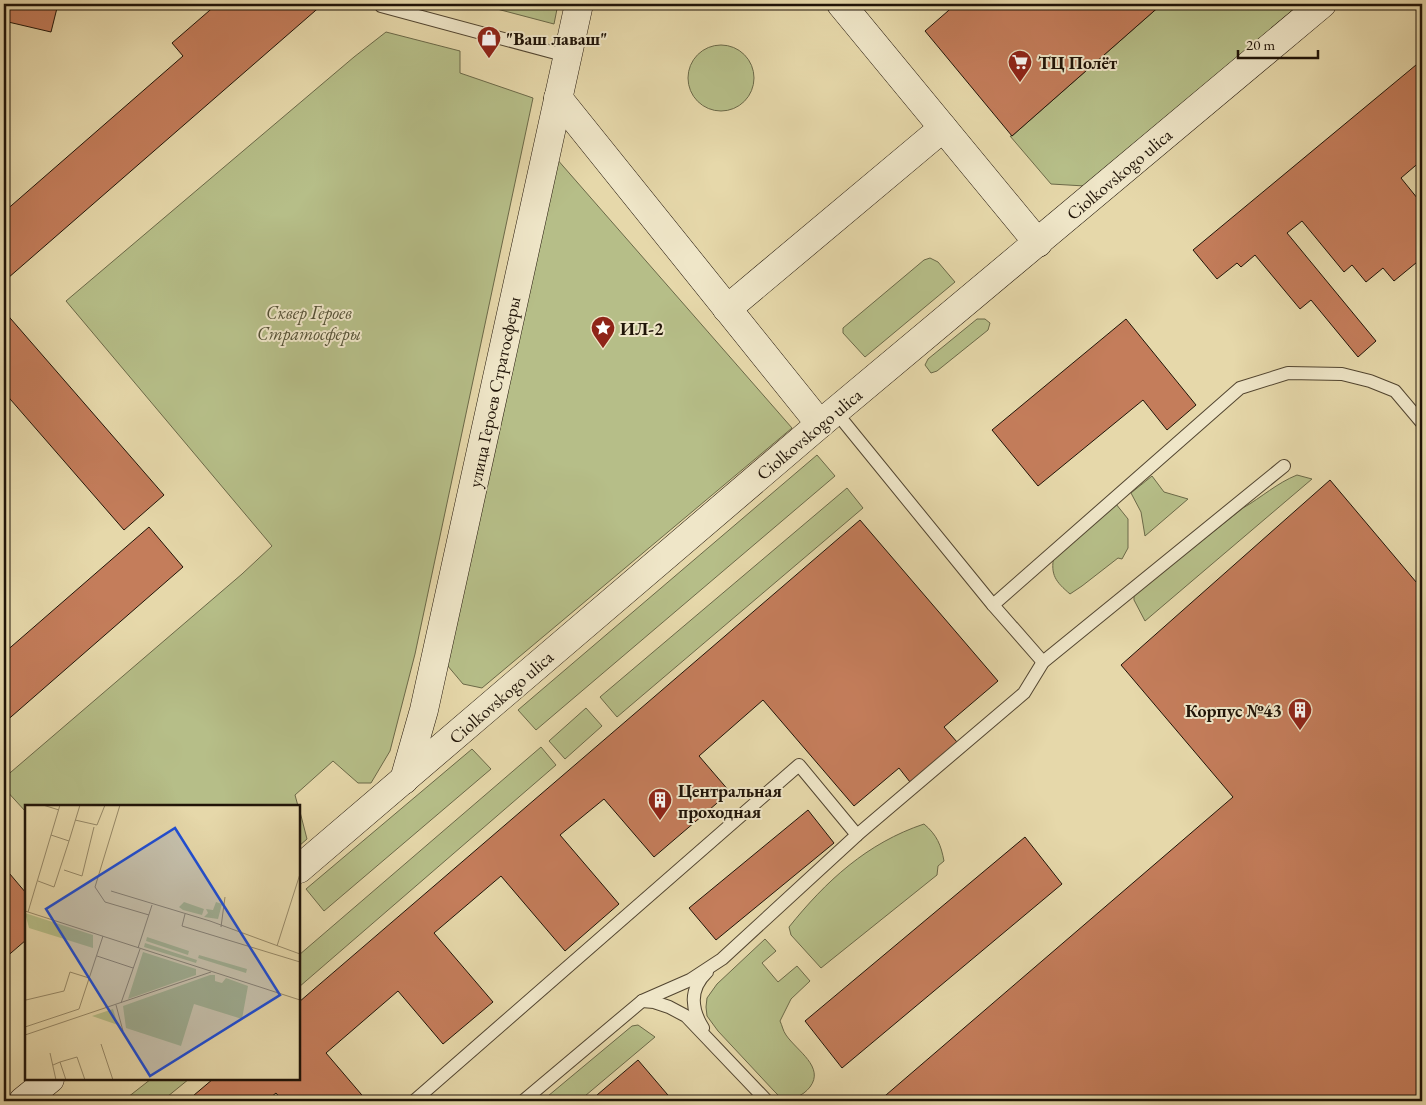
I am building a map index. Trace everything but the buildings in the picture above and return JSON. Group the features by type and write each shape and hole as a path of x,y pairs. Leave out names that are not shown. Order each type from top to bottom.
{"street":[{"name":"улица Героев Стратосферы","path":"404,780 424,710 579,4"},
{"path":"841,4 1038,243"},
{"name":"Ciolkovskogo ulica","path":"300,867 828,418 1322,4"},
{"path":"558,98 727,309 828,418"},
{"path":"727,309 944,128"},
{"path":"23,1101 49,1080"}],"lane":[{"path":"381,6 567,56"},
{"path":"993,605 1240,388 1288,374 1342,374 1370,381 1395,391 1422,423"},
{"path":"828,418 1043,662"},
{"path":"711,1041 695,1012 693,996 701,978 857,835 1024,693 1043,662 1284,466"},
{"path":"414,1101 799,765 857,835"},
{"path":"523,1101 642,1001 690,980 722,959"},
{"path":"642,1001 654,1002 669,1007 686,1016 767,1101"}],"green space":[{"path":"478,4 558,4 554,24"},
{"path":"1162,4 1300,4 1085,186 1051,184 1010,136"},
{"name":"Сквер Героев Стратосферы","path":"386,32 460,51 460,73 533,98 415,654 390,751 371,783 358,783 333,761 295,795 298,805 25,805 25,811 4,788 4,778 242,574 272,546 66,301"},
{"path":"727,45 745,54 752,65 754,78 752,91 745,102 734,109 715,111 697,102 690,91 688,72 697,54 708,47"},
{"path":"556,158 792,428 482,688 463,684 447,665"},
{"path":"930,258 938,262 955,282 865,357 843,333 843,328 924,260"},
{"path":"977,319 985,319 990,323 988,330 937,371 931,373 925,365 928,359"},
{"path":"817,455 835,476 536,730 518,710"},
{"path":"1297,475 1312,479 1145,621 1134,600 1134,595 1243,508"},
{"path":"1152,476 1164,492 1188,499 1145,536 1141,512 1131,493"},
{"path":"847,488 863,508 617,717 600,697"},
{"path":"1116,504 1128,519 1128,548 1122,559 1118,558 1070,594 1055,578 1053,568 1054,556"},
{"path":"586,708 602,726 565,759 549,741"},
{"path":"541,747 556,765 300,986 300,954"},
{"path":"472,749 491,769 324,911 306,889"},
{"path":"300,812 307,839 300,845"},
{"path":"924,824 935,836 943,855 944,861 938,866 937,875 821,968 791,935 789,927 818,894 849,865 884,842"},
{"path":"765,939 776,951 762,963 778,982 797,966 810,981 791,999 780,1021 784,1032 808,1060 814,1073 814,1080 810,1087 801,1095 790,1098 782,1099 718,1031 707,1016 707,998 717,984"},
{"path":"638,1025 655,1037 579,1101 542,1101 632,1026"},
{"path":"150,1080 188,1080 162,1101 123,1101"}],"place":[{"name":"\"Ваш лаваш\"","path":"489,59"},
{"name":"ТЦ Полёт","path":"1020,83"},
{"name":"ИЛ-2","path":"603,349"},
{"name":"Корпус №43","path":"1300,731"},
{"name":"Центральная проходная","path":"660,821"}]}
